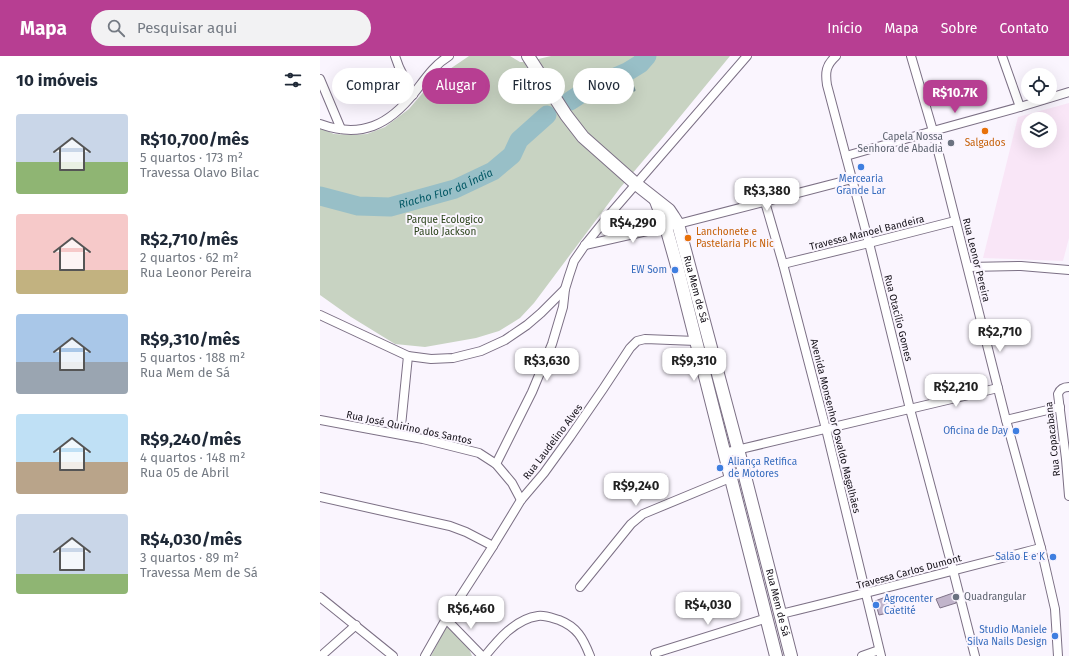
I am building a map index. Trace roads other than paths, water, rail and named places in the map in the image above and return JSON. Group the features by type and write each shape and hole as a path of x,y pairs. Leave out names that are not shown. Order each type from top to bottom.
{"street":[{"path":"394,56 400,68"},
{"path":"414,94 433,70 449,56"},
{"name":"Rua Mem de Sá","path":"530,56 566,116 583,137 656,201 669,210 674,216 672,225 697,343 776,656"},
{"path":"496,464 532,392 552,344 563,307 568,276 574,261 585,245 636,184 747,56"},
{"name":"Rua Otacílio Gomes","path":"836,56 826,69 827,85 975,656"},
{"name":"Rua Leonor Pereira","path":"911,56 933,130 1006,420 1041,548 1055,609 1058,656"},
{"path":"1002,56 1020,107"},
{"path":"320,79 341,129"},
{"path":"846,156 1069,92"},
{"path":"320,124 341,129 360,129 370,127 381,123 405,104"},
{"path":"585,245 672,225 852,179"},
{"name":"Avenida Monsenhor Osvaldo Magalhães","path":"765,202 783,264 826,429 880,653"},
{"name":"Travessa Manoel Bandeira","path":"783,264 955,221"},
{"name":"Rua Mem de Sá","path":"672,225 711,344 791,656"},
{"path":"968,267 1021,266 1069,270"},
{"path":"320,315 408,356 431,359 453,358 481,351 504,340 527,325 565,289"},
{"name":"Rua Laudelino Alves","path":"425,656 446,619 521,500 548,467 630,348 637,341 645,339 697,343"},
{"path":"697,343 711,344"},
{"path":"401,426 408,356"},
{"name":"Rua Copacabana","path":"1069,387 1063,388 1058,394 1069,496"},
{"path":"724,453 998,388"},
{"path":"1006,420 1060,407"},
{"name":"Rua José Quirino dos Santos","path":"320,420 423,440 479,453 496,464 512,484 521,500"},
{"path":"580,587 631,524 643,514 730,478"},
{"path":"320,497 450,526 466,532 493,546"},
{"name":"Travessa Carlos Dumont","path":"781,614 865,594 1041,548"},
{"path":"320,596 393,656"},
{"path":"446,619 483,656 514,626 526,619 538,616 549,617 573,627 580,634 590,656"},
{"path":"655,653 767,618"},
{"path":"321,656 356,625"},
{"path":"862,656 880,653"}],"waterway":[{"name":"Riacho Flor da Índia","path":"570,101 590,88 627,72 640,64 647,56"},
{"name":"Riacho Flor da Índia","path":"320,196 358,206 390,207 455,189 493,171 512,155 519,140 547,115"}],"place":[{"name":"Salgados","path":"985,131"},
{"name":"Capela Nossa Senhora de Abadia","path":"951,143"},
{"name":"Mercearia Grande Lar","path":"861,167"},
{"name":"Lanchonete e Pastelaria Pic Nic","path":"688,238"},
{"name":"EW Som","path":"675,270"},
{"name":"Oficina de Day","path":"1016,431"},
{"name":"Aliança Retifica de Motores","path":"720,468"},
{"name":"Salão E e K","path":"1053,557"},
{"name":"Quadrangular","path":"956,597"},
{"name":"Agrocenter Caetité","path":"876,605"},
{"name":"Studio Maniele Silva Nails Design","path":"1055,636"}],"park label":[{"name":"Parque Ecologico Paulo Jackson","path":"445,226"}]}
